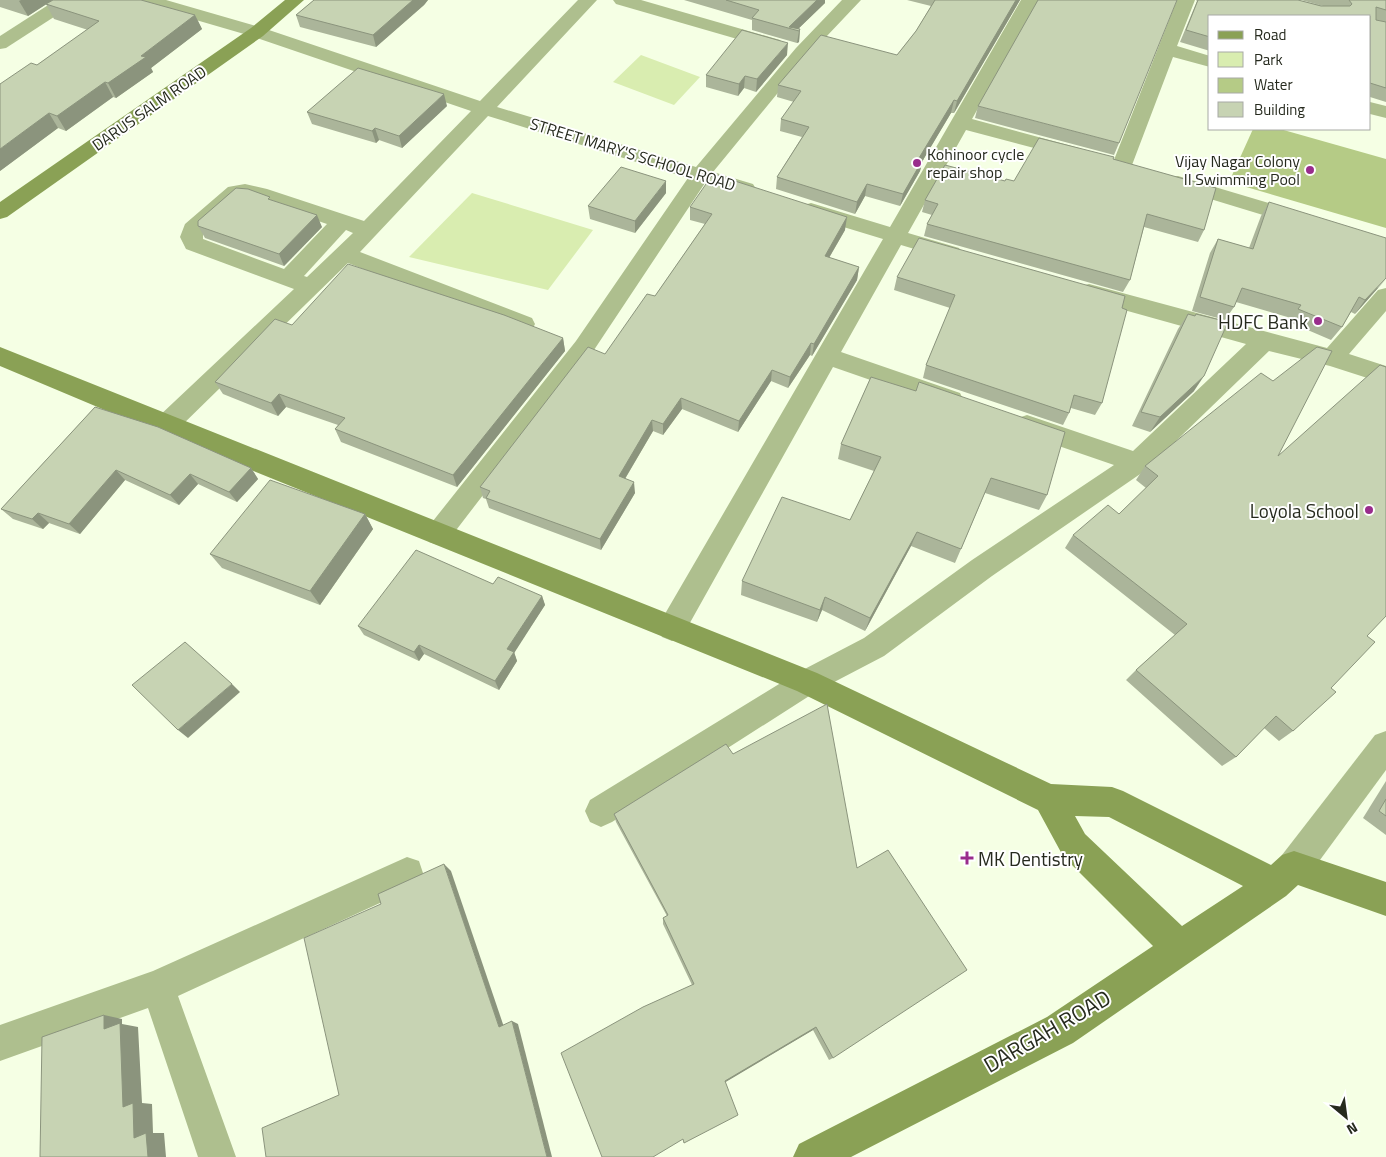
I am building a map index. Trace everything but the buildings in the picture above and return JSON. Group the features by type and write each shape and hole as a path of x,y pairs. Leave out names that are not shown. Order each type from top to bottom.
{"main road":[{"name":"DARUS SALM ROAD","path":"0,212 257,32 295,0"},
{"path":"0,356 166,425 807,682 1049,799 1112,802 1284,875 1386,899"},
{"path":"1049,799 1074,845 1180,948"},
{"name":"DARGAH ROAD","path":"812,1157 1060,1030 1284,875"}],"street":[{"path":"0,44 68,0"},
{"name":"STREET MARY'S SCHOOL ROAD","path":"147,0 257,32 484,109 765,195"},
{"path":"166,425 343,256 588,0"},
{"path":"622,0 802,52"},
{"path":"438,534 565,340 802,52 852,0"},
{"path":"672,628 1030,0"},
{"path":"1124,166 1186,0"},
{"path":"1167,49 1208,61"},
{"path":"1371,108 1386,112"},
{"path":"960,122 1124,166 1320,225"},
{"path":"311,287 194,244 191,237 193,230 235,192 245,191 260,194 368,230"},
{"path":"793,204 970,258"},
{"path":"288,279 342,221"},
{"path":"315,251 343,256 565,340"},
{"path":"1074,288 1332,358 1386,376"},
{"path":"1332,358 1386,296"},
{"path":"601,811 807,682 874,647 982,568 1137,463 1264,341"},
{"path":"826,356 968,404"},
{"path":"1005,418 1137,463"},
{"path":"1284,875 1386,745"},
{"path":"0,1043 158,987 407,873"},
{"path":"158,987 217,1157"}],"green space":[{"path":"641,55 700,77 674,105 613,82"},
{"path":"472,193 593,230 548,290 409,257"}],"water":[{"name":"Vijay Nagar Colony II Swimming Pool","path":"1253,130 1284,130 1386,159 1386,228 1229,182"}],"place":[{"name":"Kohinoor cycle repair shop","path":"917,163"},
{"name":"Vijay Nagar Colony II Swimming Pool","path":"1310,170"},
{"name":"HDFC Bank","path":"1318,321"},
{"name":"Loyola School","path":"1369,510"},
{"name":"MK Dentistry","path":"967,858"}]}
